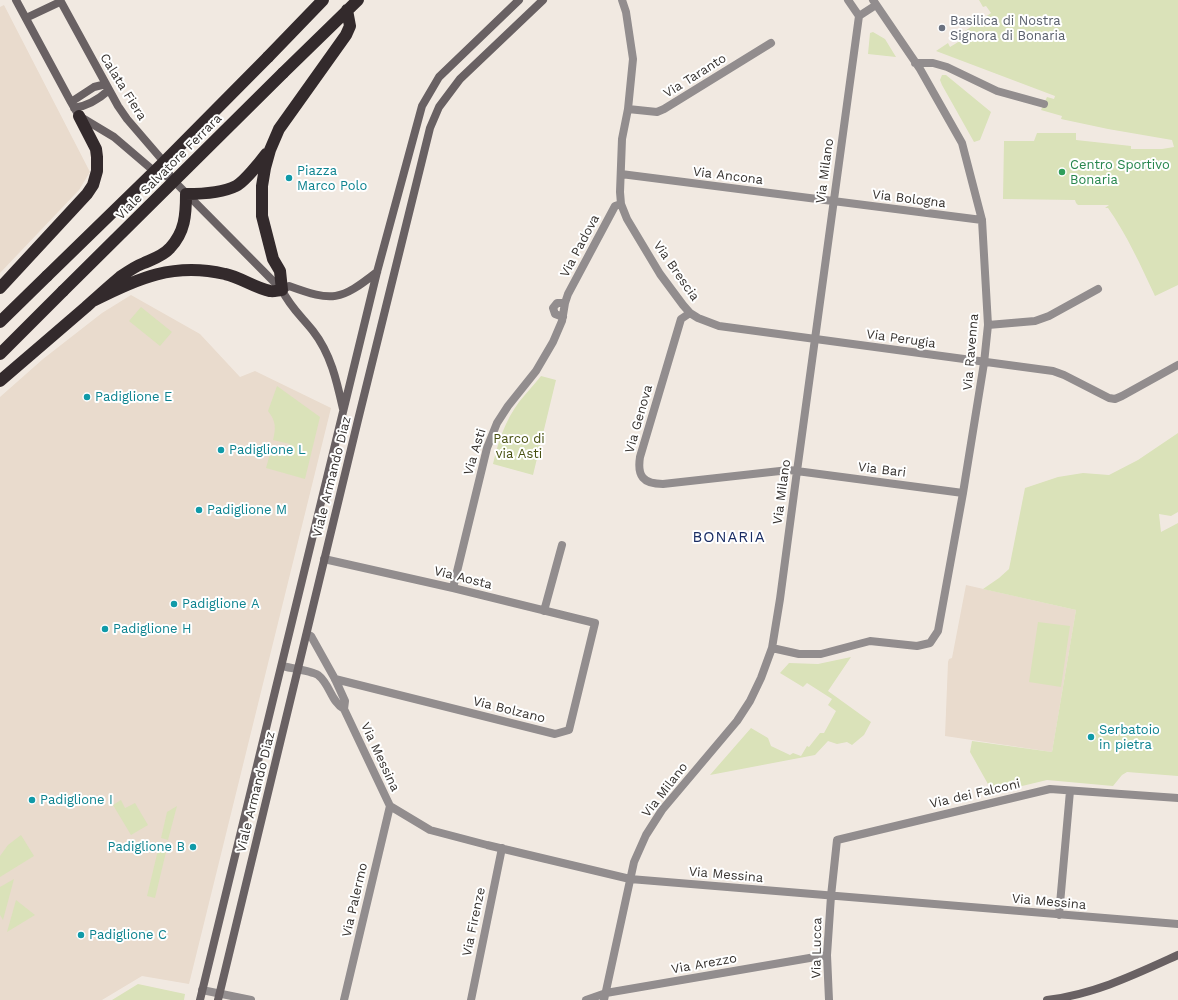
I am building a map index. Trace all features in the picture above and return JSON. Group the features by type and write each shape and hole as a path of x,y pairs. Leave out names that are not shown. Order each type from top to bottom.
{"highway":[{"name":"Viale Salvatore Ferrara","path":"0,322 268,57 322,0"},
{"name":"Viale Salvatore Ferrara","path":"0,354 358,0"},
{"path":"93,301 125,285 154,274 181,270 201,270 226,274 271,292 282,290 280,271 273,259 262,216 262,186 270,150 279,129 346,35 350,26 347,10"},
{"path":"0,288 88,194 93,185 97,171 96,149 75,109"},
{"path":"0,381 124,274 160,256 169,249 177,239 183,227 186,215 186,194 206,194 237,186 270,150"}],"main road":[{"path":"16,0 75,109 114,137 155,172 171,178 282,290 287,301 314,332 325,350 337,380 344,410"},
{"name":"Viale Armando Diaz","path":"200,1000 377,272 422,106 439,77 519,0"},
{"name":"Viale Armando Diaz","path":"219,997 324,559 430,128 439,107 460,79 543,0"},
{"path":"26,18 60,1"},
{"name":"Calata Fiera","path":"60,1 127,119 164,162 171,178"},
{"path":"75,109 94,87 108,87"},
{"path":"75,109 84,107 101,97 108,87"},
{"path":"282,290 289,286 312,294 328,297 344,294 359,286 377,272"},
{"path":"1047,1000 1058,999 1098,989 1128,978 1178,955"}],"street":[{"path":"621,174 622,139 628,109 633,58 626,12 622,0"},
{"path":"848,0 858,16 874,2"},
{"name":"Via Ravenna","path":"772,648 799,654 821,654 870,641 917,646 930,643 938,631 963,493 984,363 988,325 982,220 962,143 915,63 874,2"},
{"name":"Via Milano","path":"605,996 634,862 646,835 662,810 737,721 750,701 761,678 772,648 798,471 858,16"},
{"name":"Via Taranto","path":"628,109 657,112 664,109 771,43"},
{"path":"915,63 933,63 947,67 998,91 1044,104"},
{"name":"Via Ancona","path":"621,174 833,202"},
{"name":"Via Brescia","path":"621,174 621,204 627,219 660,274 683,306 690,312 709,323 720,326 815,339"},
{"name":"Via Bologna","path":"833,202 982,220"},
{"name":"Via Padova","path":"563,317 564,303 568,294 615,206 621,204"},
{"path":"988,325 1035,321 1049,316 1098,290"},
{"name":"Via Genova","path":"690,312 681,319 640,457 640,474 650,483 663,484 788,470 798,471"},
{"name":"Via Asti","path":"452,588 487,448 508,406 543,361 558,332 563,317"},
{"name":"Via Perugia","path":"815,339 984,363 1053,371 1064,375 1102,396 1115,399 1178,365"},
{"name":"Via Bari","path":"798,471 963,493"},
{"path":"544,611 562,545"},
{"name":"Via Aosta","path":"324,559 595,623"},
{"name":"Via Bolzano","path":"335,679 555,734 569,730 595,623"},
{"name":"Via Messina","path":"306,634 311,636 335,679 345,701 344,709 390,806 430,830 630,879 1178,924"},
{"name":"Via Messina","path":"282,666 317,674 325,682 338,706 344,709"},
{"name":"Via dei Falconi","path":"831,896 837,840 1050,789 1178,798"},
{"path":"1059,915 1070,791"},
{"name":"Via Palermo","path":"344,1000 390,806"},
{"name":"Via Firenze","path":"471,1000 502,848"},
{"name":"Via Lucca","path":"829,1000 827,955 831,896"},
{"name":"Via Arezzo","path":"586,1000 827,955"},
{"path":"202,990 219,997 251,1000"}],"shaded area":[{"path":"4,5 90,172 79,190 0,273 0,7"},
{"path":"131,295 200,334 240,377 255,371 331,408 189,984 142,976 102,1000 0,1000 0,397 43,359 102,313"},
{"path":"966,585 1076,610 1052,752 945,736 948,662 949,659 952,658"}],"green space":[{"path":"979,0 1178,0 1178,285 1155,296 1121,229 1108,208 1105,208 1109,205 1078,205 1075,200 1003,199 1004,141 1034,141 1037,133 1076,133 1076,140 1131,146 1131,149 1162,149 1174,147 1172,140 1061,119 1062,116 1041,110 1047,97 1054,99 1055,96 936,51 948,43 950,47 968,36 965,31 991,13 986,6 983,7"},
{"path":"873,32 885,39 896,57 868,54 870,33"},
{"path":"942,75 946,75 991,112 980,140 974,142 942,85 940,80"},
{"path":"141,307 172,332 160,346 129,321"},
{"name":"Parco di via Asti","path":"541,376 556,380 533,475 493,464 506,424 519,402"},
{"path":"277,386 320,417 305,479 266,468 272,446 288,450 290,444 273,440 275,425 273,418 268,411"},
{"path":"1178,433 1178,512 1171,516 1159,514 1161,532 1178,523 1178,776 1127,772 1122,775 1113,786 1047,780 993,793 970,752 972,741 1052,752 1076,610 983,589 1009,569 1025,488 1058,477 1083,473 1109,475 1138,460"},
{"path":"1038,622 1070,626 1061,687 1029,682"},
{"path":"851,657 828,691 871,722 864,735 852,745 847,742 837,744 828,741 815,755 710,775 751,728 768,738 771,746 790,755 793,753 801,756 807,746 809,747 820,733 824,733 836,711 828,705 832,699 807,683 803,687 780,673 789,663 818,664"},
{"path":"121,800 125,808 135,803 148,825 131,835 113,805"},
{"path":"177,806 168,840 161,838 167,812"},
{"path":"21,835 34,856 0,877 0,856 8,845"},
{"path":"158,850 166,852 155,898 147,896"},
{"path":"14,879 3,920 0,915 0,887"},
{"path":"16,900 35,915 7,932"},
{"path":"138,984 185,994 184,1000 112,1000"}],"place":[{"name":"Basilica di Nostra Signora di Bonaria","path":"942,28"},
{"name":"Centro Sportivo Bonaria","path":"1062,172"},
{"name":"Piazza Marco Polo","path":"289,178"},
{"name":"Padiglione E","path":"87,397"},
{"name":"Padiglione L","path":"221,450"},
{"name":"Padiglione M","path":"199,510"},
{"name":"Padiglione A","path":"174,604"},
{"name":"Padiglione H","path":"105,629"},
{"name":"Serbatoio in pietra","path":"1091,737"},
{"name":"Padiglione I","path":"32,800"},
{"name":"Padiglione B","path":"193,847"},
{"name":"Padiglione C","path":"81,935"}],"district":[{"name":"BONARIA","path":"729,538"}]}
